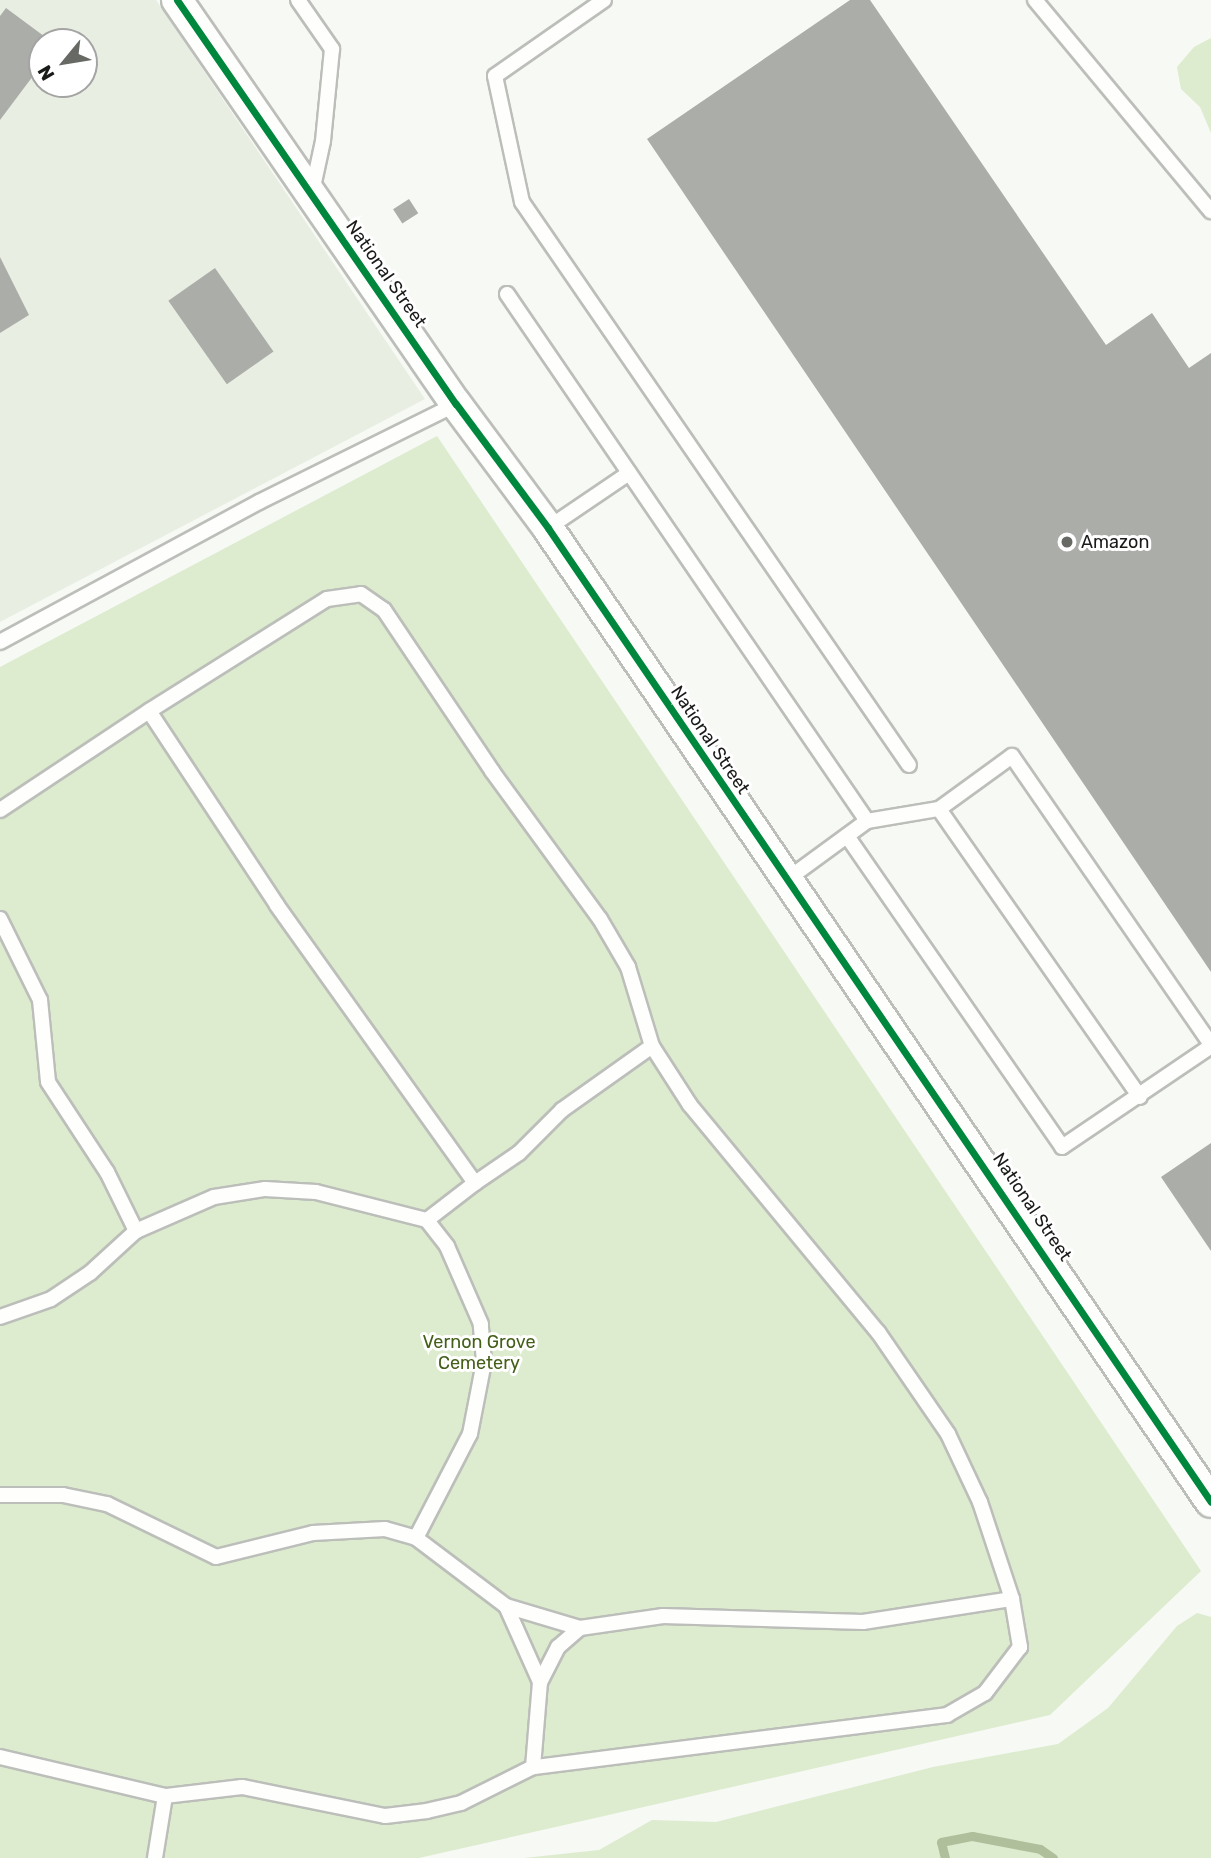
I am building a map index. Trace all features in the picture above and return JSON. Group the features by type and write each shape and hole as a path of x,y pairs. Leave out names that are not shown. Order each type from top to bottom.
{"street":[{"name":"National Street","path":"177,0 456,404 548,528 785,881 998,1182 1211,1502"}],"lane":[{"path":"298,0 332,49 323,141 312,193"},
{"path":"604,0 495,76 522,202 909,765"},
{"path":"1035,0 1211,211"},
{"path":"507,294 867,821"},
{"path":"0,642 259,502 456,404"},
{"path":"548,528 629,473"},
{"path":"0,810 149,711 327,599 361,594 384,610 600,919 628,967 652,1046 736,1164 878,1332 948,1434 980,1502 1012,1599 1020,1647 985,1693 947,1715 533,1767 461,1803 385,1816 242,1787 164,1796 0,1757"},
{"path":"149,711 277,905 475,1183"},
{"path":"785,881 867,821 939,809 1012,756 1211,1045 1140,1097 1062,1147 847,836"},
{"path":"939,809 1140,1097"},
{"path":"0,919 40,1000 48,1083 107,1172 136,1231"},
{"path":"427,1220 519,1153 562,1110 652,1046"},
{"path":"0,1317 51,1299 90,1273 136,1231 214,1197 265,1189 316,1192 427,1220 447,1246 467,1288 481,1324 484,1362 470,1434 416,1538"},
{"path":"0,1495 63,1495 107,1504 216,1557 313,1534 385,1530 416,1538 506,1606 580,1628 663,1616 863,1622 1012,1599"},
{"path":"506,1606 540,1682"},
{"path":"533,1767 540,1682 558,1647 580,1628"},
{"path":"155,1858 164,1796"}],"shaded area":[{"path":"0,0 156,0 425,399 0,622"}],"green space":[{"path":"1211,38 1211,133 1200,107 1181,89 1177,67 1194,47"},
{"name":"Vernon Grove Cemetery","path":"437,436 1201,1571 1050,1715 419,1858 0,1858 0,667"},
{"path":"1197,1613 1211,1617 1211,1858 524,1858 599,1850 652,1820 716,1822 933,1767 1058,1744 1108,1708 1177,1626"}],"building":[{"name":"Amazon","path":"850,0 870,0 1106,345 1152,313 1189,368 1211,353 1211,972 647,139"},
{"path":"6,8 33,28 28,28 28,83 0,120 0,16"},
{"path":"409,199 418,213 402,224 393,209"},
{"path":"0,257 29,315 0,333"},
{"path":"215,268 274,352 227,384 168,301"},
{"path":"1211,1143 1211,1251 1161,1177"}],"waterway":[{"path":"945,1858 941,1842 972,1836 1040,1849 1053,1858"}],"cycle path":[{"path":"177,0 456,404 548,528 1211,1502"}],"place":[{"name":"Amazon","path":"1067,542"}]}
